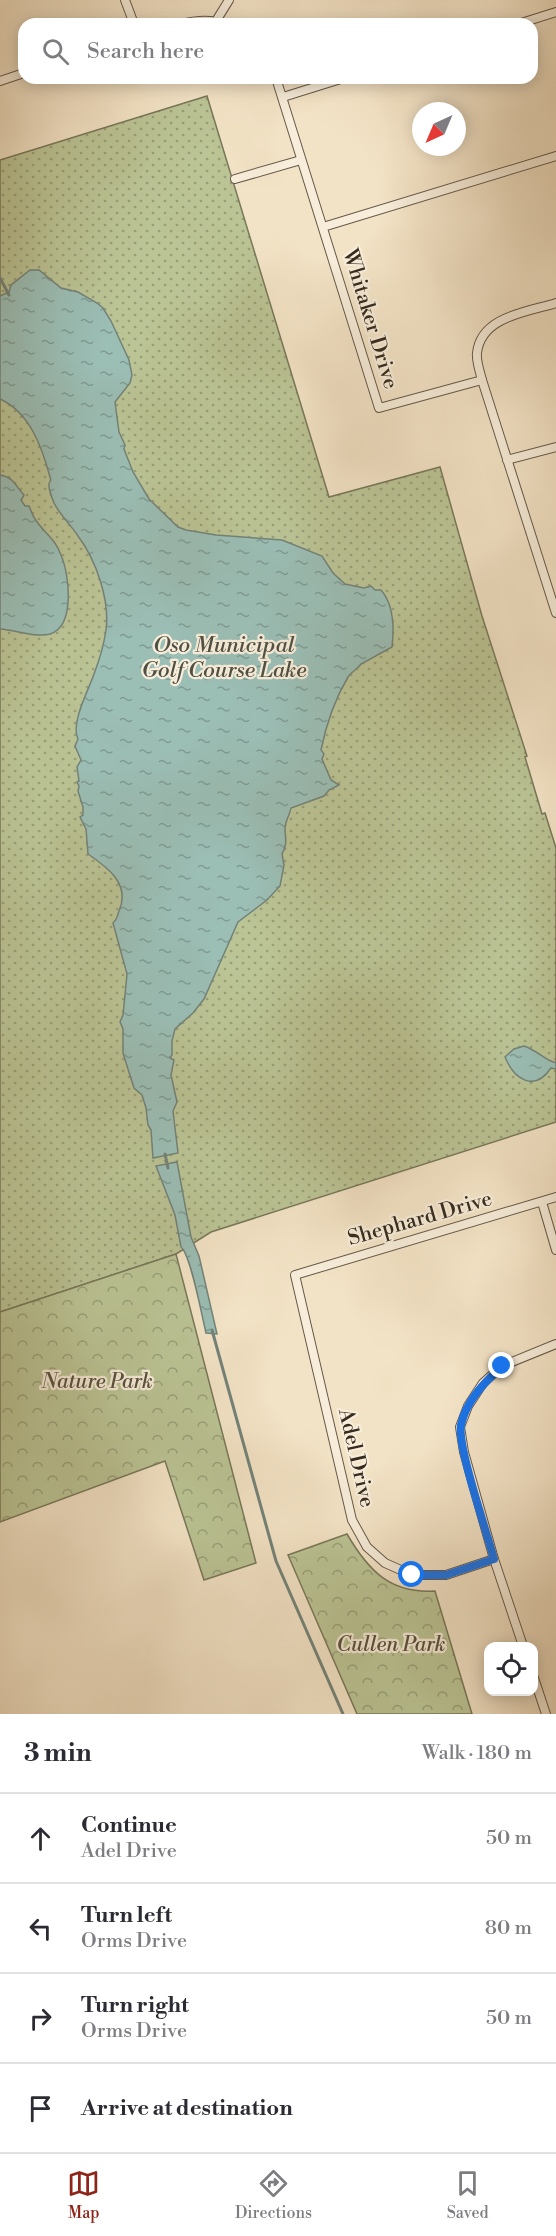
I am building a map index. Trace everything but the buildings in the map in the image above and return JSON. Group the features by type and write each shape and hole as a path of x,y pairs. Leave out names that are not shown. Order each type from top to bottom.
{"street":[{"path":"125,0 132,18"},
{"path":"222,18 229,0"},
{"path":"537,18 556,12"},
{"path":"0,81 18,75"},
{"name":"Whitaker Drive","path":"278,84 378,408 482,381"},
{"path":"283,97 325,84"},
{"path":"323,226 556,156"},
{"path":"235,179 301,160"},
{"path":"556,303 494,322 483,335 476,353 482,381 507,460 554,597 556,613"},
{"path":"507,460 556,447"},
{"name":"Shephard Drive","path":"295,1275 556,1197"},
{"path":"542,1202 556,1250"},
{"name":"Adel Drive","path":"295,1275 352,1520 367,1547 385,1563 412,1575 446,1575 494,1559"},
{"path":"521,1642 494,1559 464,1452 460,1427 468,1406 483,1383 502,1366 556,1344"},
{"path":"538,1690 546,1714"}],"green space":[{"path":"207,96 329,497 440,467 482,616 527,756 525,757 542,814 545,813 556,848 556,1122 211,1232 176,1254 0,1312 0,160"},
{"name":"Nature Park","path":"176,1254 256,1563 204,1580 165,1461 0,1522 0,1312"},
{"name":"Cullen Park","path":"347,1534 363,1559 382,1577 405,1588 435,1591 472,1714 357,1714 288,1555"}],"water":[{"name":"Oso Municipal Golf Course Lake","path":"30,270 39,270 61,288 78,292 97,303 111,321 129,360 132,375 130,383 115,402 124,449 133,472 149,499 178,527 216,535 282,540 322,556 333,573 345,584 364,588 371,586 375,590 381,590 392,618 392,647 361,664 350,675 339,694 328,722 321,750 324,754 322,759 331,780 339,785 329,790 324,796 291,808 285,826 286,844 282,854 284,865 280,886 267,900 238,922 204,999 193,1013 175,1029 170,1058 174,1060 171,1075 177,1102 173,1111 178,1153 153,1158 151,1130 148,1125 146,1108 142,1095 134,1088 123,1053 123,1029 120,1022 123,1015 127,974 113,923 117,919 122,893 115,877 88,854 86,829 80,817 83,815 83,807 78,791 77,767 81,760 75,746 78,739 76,725 104,641 107,618 104,593 96,568 85,546 54,503 49,483 51,481 39,443 27,422 10,405 0,399 0,296 9,292 11,285"},
{"path":"0,475 12,480 24,495 21,500 25,506 29,506 38,524 56,544 64,563 68,586 67,610 64,621 50,634 0,629"},
{"path":"524,1046 556,1063 556,1069 551,1068 545,1076 538,1080 531,1081 519,1077 505,1057 514,1049"},
{"path":"177,1162 191,1237 199,1256 217,1334 206,1333 189,1262 181,1247 175,1215 156,1166"}],"waterway":[{"path":"0,278 9,295"},
{"path":"165,1154 168,1168"},
{"path":"212,1330 276,1561 343,1714"}],"route":[{"path":"412,1575 446,1575 494,1559 464,1452 460,1427 468,1406 483,1383 502,1366"}]}
